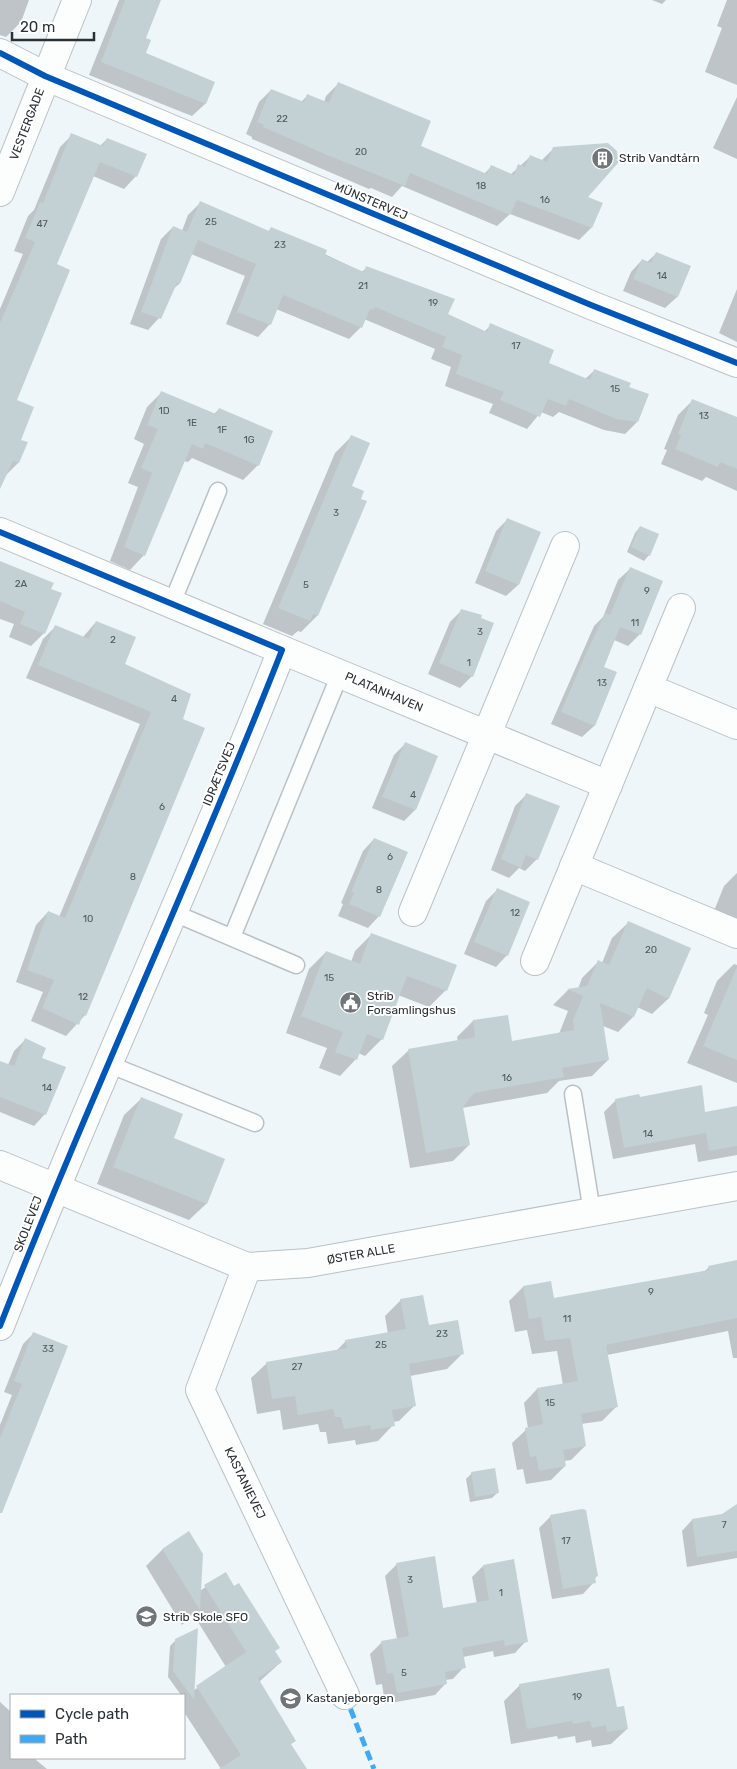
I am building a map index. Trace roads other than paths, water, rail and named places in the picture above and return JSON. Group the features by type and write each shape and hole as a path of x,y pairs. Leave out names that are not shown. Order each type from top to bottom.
{"street":[{"name":"VESTERGADE","path":"0,192 77,0"},
{"name":"MÜNSTERVEJ","path":"0,52 45,76 591,306 737,364"},
{"path":"0,532 282,650"},
{"path":"413,912 565,546"},
{"path":"535,961 681,608"},
{"name":"PLATANHAVEN","path":"282,650 608,785"},
{"name":"IDRÆTSVEJ","path":"54,1187 174,913 282,650"},
{"path":"648,688 737,725"},
{"path":"574,866 737,934"},
{"name":"ØSTER ALLE","path":"0,1165 246,1267 308,1263 737,1186"},
{"name":"SKOLEVEJ","path":"0,1326 54,1187"},
{"name":"KASTANIEVEJ","path":"246,1267 200,1390 345,1695"}],"lane":[{"path":"172,604 218,491"},
{"path":"232,937 340,674"},
{"path":"174,913 296,965"},
{"path":"108,1064 255,1123"},
{"path":"573,1094 592,1212"}],"place":[{"name":"Strib Vandtårn","path":"603,158"},
{"name":"Strib Forsamlingshus","path":"351,1003"},
{"name":"Strib Skole SFO","path":"147,1617"},
{"name":"Kastanjeborgen","path":"290,1698"}]}
